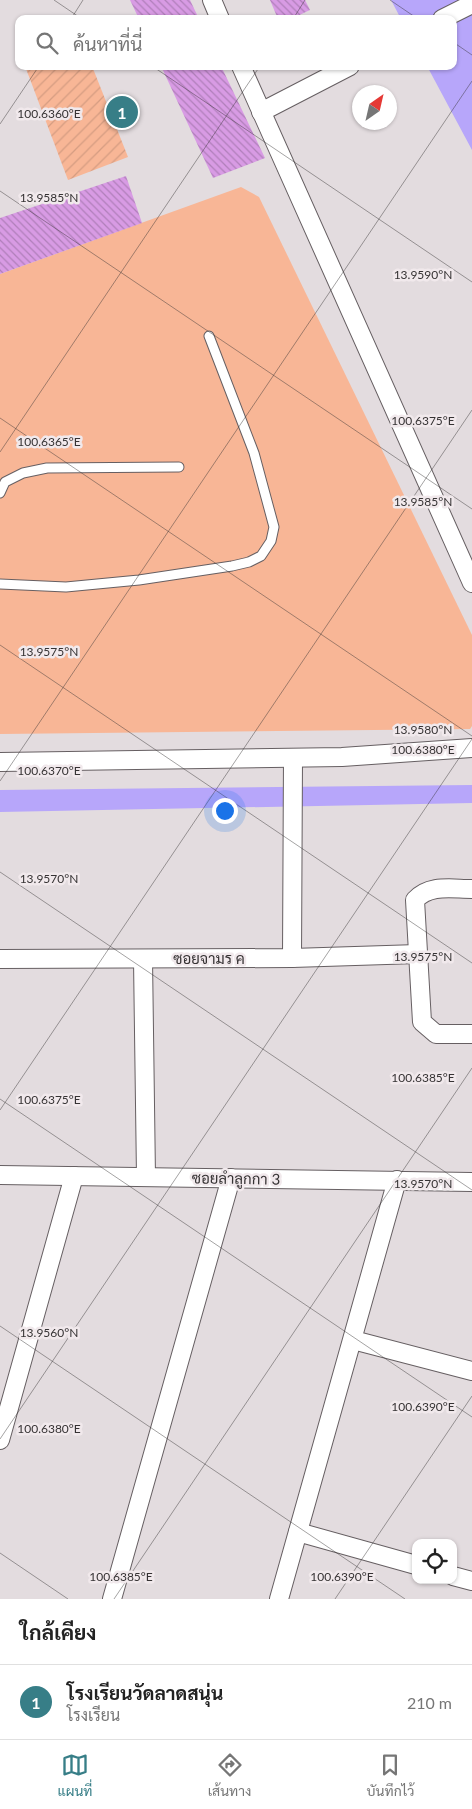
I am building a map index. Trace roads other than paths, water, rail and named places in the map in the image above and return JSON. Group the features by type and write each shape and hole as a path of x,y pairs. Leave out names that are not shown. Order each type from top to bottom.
{"street":[{"path":"212,0 218,15"},
{"path":"450,15 472,4"},
{"path":"243,70 472,583"},
{"path":"261,112 342,70"},
{"path":"0,762 342,757 472,748"},
{"path":"292,958 294,758"},
{"path":"472,888 431,888 415,900 422,1022 436,1034 472,1034"},
{"name":"ซอยจามร ค","path":"0,959 292,958 418,954"},
{"path":"143,959 146,1177"},
{"name":"ซอยลำลูกกา 3","path":"0,1175 472,1182"},
{"path":"0,1440 74,1176"},
{"path":"112,1599 231,1178"},
{"path":"279,1599 397,1180"},
{"path":"353,1340 472,1371"},
{"path":"298,1532 412,1564"},
{"path":"457,1577 472,1581"}],"lane":[{"path":"0,584 66,587 139,580 232,566 249,562 261,556 271,541 274,526 254,453 209,336"},
{"path":"0,493 5,482 22,473 47,468 179,467"}],"place":[{"name":"โรงเรียนวัดลาดสนุ่น","path":"122,112"}]}
